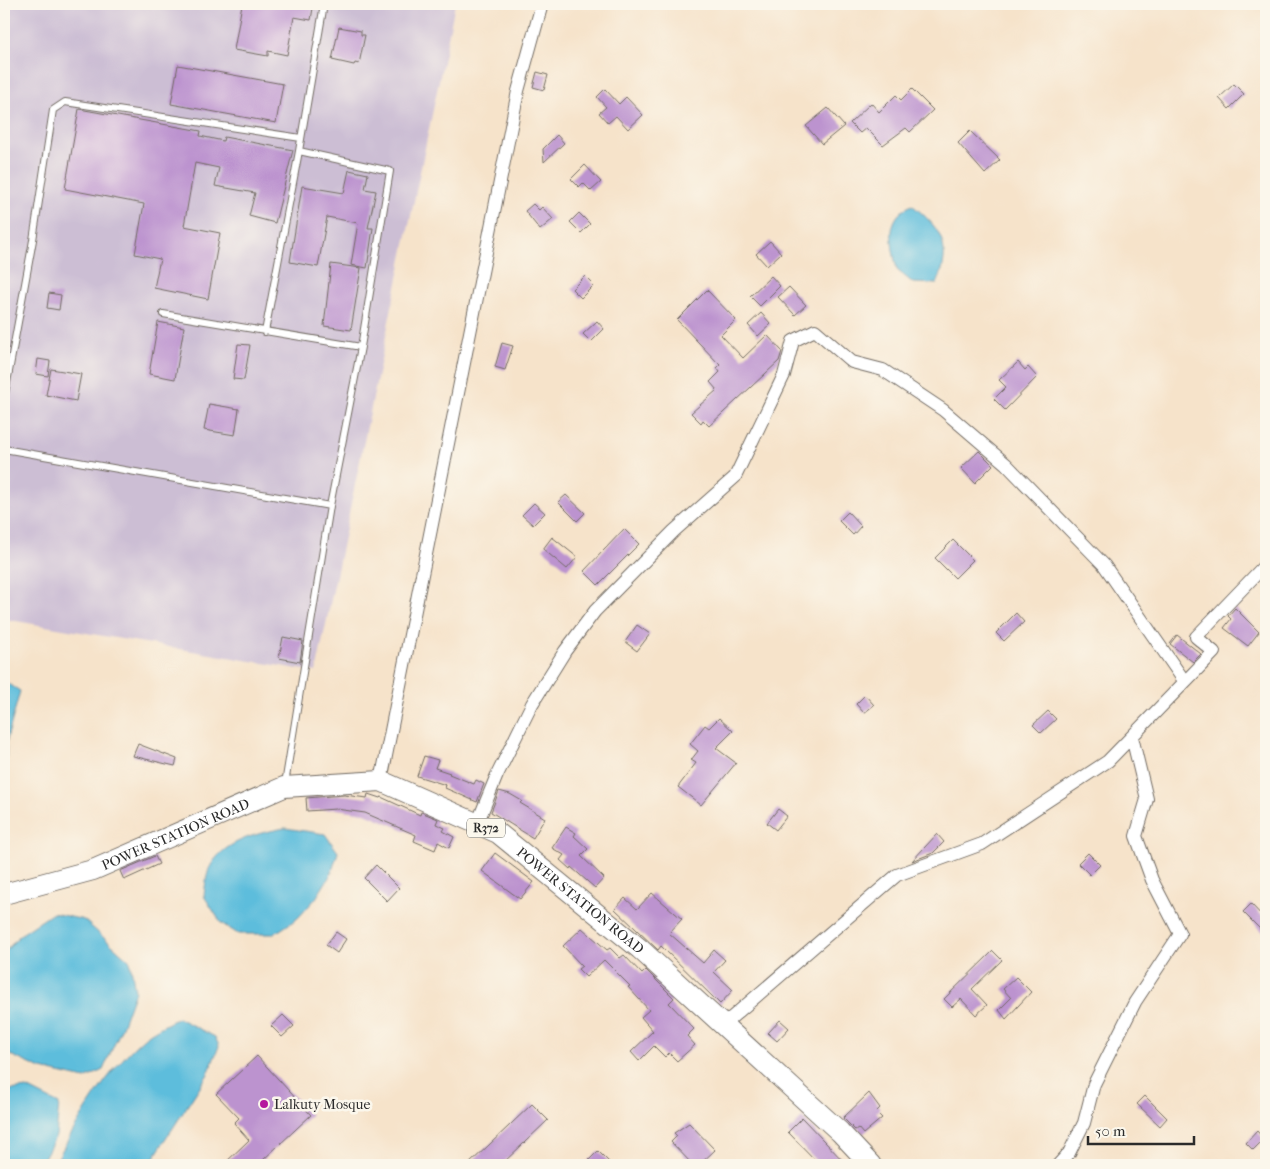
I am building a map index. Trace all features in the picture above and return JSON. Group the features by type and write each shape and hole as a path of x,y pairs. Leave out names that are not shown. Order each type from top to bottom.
{"main road":[{"name":"POWER STATION ROAD","path":"4,894 93,870 284,788 380,781 498,833 640,949 840,1132 871,1165"}],"street":[{"path":"380,781 518,91 542,4"},
{"path":"477,824 497,775 532,704 565,651 602,604 674,531 735,477 784,375 792,341 815,330 852,362 883,370 943,410 1006,464 1104,565 1185,682"},
{"path":"723,1025 897,875 982,844 1108,761 1214,652 1196,636 1266,564"},
{"path":"1058,1165 1069,1154 1084,1123 1094,1084 1135,1002 1180,934 1152,880 1136,836 1147,799 1132,737"}],"lane":[{"path":"265,332 324,4"},
{"path":"4,399 33,240 53,110 65,102 301,138"},
{"path":"284,788 330,506 361,347 390,171 299,151"},
{"path":"163,314 361,347"},
{"path":"4,449 330,506"}],"shaded area":[{"path":"4,4 455,4 316,672 4,619"}],"water":[{"path":"912,205 937,230 941,239 944,259 937,284 913,283 897,270 892,242 893,225 903,210"},
{"path":"4,681 20,691 7,739 4,802"},
{"path":"285,828 325,834 338,852 331,874 316,898 298,918 274,934 238,934 221,923 204,896 209,869 215,859 232,845 253,836"},
{"path":"53,913 84,920 130,961 135,991 122,1027 103,1070 85,1079 41,1069 4,1052 4,953 20,935"},
{"path":"178,1018 215,1037 219,1046 208,1074 149,1165 54,1165 83,1114 117,1066 144,1038"},
{"path":"27,1088 59,1104 56,1136 40,1165 4,1165 4,1096 9,1090"}],"building":[{"path":"242,4 300,4 300,6 313,8 311,20 294,17 287,55 268,51 268,56 234,50"},
{"path":"339,27 361,31 361,35 365,35 359,64 355,63 354,65 332,60"},
{"path":"178,65 283,84 276,123 171,104"},
{"path":"537,72 548,75 544,90 533,87"},
{"path":"1234,84 1244,94 1229,109 1219,98"},
{"path":"605,89 619,104 626,97 643,115 628,129 616,116 608,123 599,113 606,107 597,97"},
{"path":"912,89 933,110 910,132 906,128 883,145 866,128 860,133 850,123 871,103 879,112 896,95 901,100"},
{"path":"828,108 844,126 822,144 806,126"},
{"path":"79,109 201,131 200,136 223,141 224,137 293,150 275,223 249,216 255,193 215,186 219,168 195,163 184,226 220,233 208,299 154,288 160,259 135,254 144,204 65,189"},
{"path":"970,131 1000,160 985,174 958,143"},
{"path":"557,135 564,143 544,162 543,149"},
{"path":"585,165 601,182 591,191 583,183 579,187 571,179"},
{"path":"349,170 368,174 365,189 376,191 368,228 373,228 367,268 351,265 358,223 327,217 318,267 290,262 302,186 344,193"},
{"path":"533,204 539,210 542,207 553,219 540,230 525,211"},
{"path":"579,213 590,224 581,233 570,222"},
{"path":"770,241 781,253 767,266 756,254"},
{"path":"331,264 361,268 351,330 324,326"},
{"path":"585,276 594,285 581,298 572,289"},
{"path":"771,276 780,286 760,306 750,296"},
{"path":"789,287 806,305 795,315 778,297"},
{"path":"707,290 736,320 721,335 743,358 767,335 782,351 779,361 709,426 703,420 701,423 691,413 717,390 710,382 720,372 717,368 720,365 677,320"},
{"path":"49,293 61,295 59,310 47,308"},
{"path":"761,313 771,324 758,336 748,325"},
{"path":"597,321 604,329 591,342 583,334"},
{"path":"158,322 184,327 175,379 149,374"},
{"path":"502,343 513,346 505,370 495,367"},
{"path":"238,344 250,345 244,380 233,379"},
{"path":"38,359 50,361 48,376 36,374"},
{"path":"1018,362 1025,370 1028,367 1037,377 1005,410 994,399 1006,387 999,380"},
{"path":"51,369 81,374 76,401 46,395"},
{"path":"209,404 239,409 235,435 204,430"},
{"path":"979,451 993,465 975,483 961,468"},
{"path":"566,495 585,513 577,521 558,502"},
{"path":"534,503 545,513 533,525 522,515"},
{"path":"848,512 861,526 853,535 839,521"},
{"path":"624,529 639,544 598,585 584,571"},
{"path":"552,537 577,557 567,569 543,549"},
{"path":"953,540 973,560 955,578 935,558"},
{"path":"1235,608 1259,632 1248,646 1224,628 1231,619 1228,616"},
{"path":"1016,613 1024,622 1004,641 996,633"},
{"path":"637,625 650,634 637,651 625,642"},
{"path":"1177,635 1201,654 1193,662 1170,644"},
{"path":"283,637 303,641 300,662 279,658"},
{"path":"865,695 874,705 864,713 856,704"},
{"path":"1048,711 1056,719 1041,733 1033,725"},
{"path":"719,718 733,731 716,748 736,763 701,805 678,787 696,763 691,760 698,751 690,744 705,725 709,728"},
{"path":"138,744 177,759 175,766 133,756"},
{"path":"424,756 438,760 435,768 474,784 476,780 484,784 477,802 445,788 446,785 417,776"},
{"path":"499,791 510,794 522,801 520,803 545,818 533,838 491,812"},
{"path":"368,794 381,797 420,815 421,812 438,819 436,824 445,828 443,831 454,837 449,848 438,842 435,850 414,841 416,835 365,813 336,809 307,811 306,798 344,795 367,798"},
{"path":"778,809 787,816 776,830 767,823"},
{"path":"566,827 576,833 574,836 588,849 581,856 604,878 595,888 560,860 564,855 552,848"},
{"path":"937,834 944,842 933,853 912,861"},
{"path":"495,853 534,882 520,899 482,871"},
{"path":"1088,853 1100,865 1090,875 1078,863"},
{"path":"155,856 159,864 124,880 120,871"},
{"path":"376,865 399,888 387,901 364,878"},
{"path":"652,893 682,919 669,933 703,963 714,950 725,960 714,972 733,990 720,1004 661,946 658,950 615,909 625,898 637,909"},
{"path":"1251,904 1266,920 1266,935 1243,912"},
{"path":"582,928 607,950 610,948 620,958 624,955 642,974 646,970 674,998 669,1003 694,1029 687,1036 695,1045 677,1061 669,1053 665,1057 654,1046 639,1061 631,1052 653,1031 641,1017 649,1010 628,987 630,986 604,960 586,977 578,969 582,966 563,946"},
{"path":"336,932 346,939 337,953 326,945"},
{"path":"993,951 1002,960 972,989 987,1005 976,1015 961,999 952,1007 944,999"},
{"path":"1016,977 1031,992 1006,1019 999,1010 1011,998 1003,989"},
{"path":"283,1015 294,1026 282,1037 271,1026"},
{"path":"780,1020 789,1028 777,1041 768,1033"},
{"name":"Lalkuty Mosque","path":"257,1056 311,1115 263,1160 268,1165 223,1165 249,1140 234,1123 239,1118 216,1094"},
{"path":"869,1093 880,1108 876,1112 882,1118 863,1134 858,1128 855,1130 843,1118"},
{"path":"1145,1096 1167,1118 1160,1126 1137,1104"},
{"path":"532,1104 548,1120 501,1165 468,1165"},
{"path":"802,1118 847,1165 820,1165 788,1132"},
{"path":"689,1123 715,1150 699,1165 693,1165 671,1142 677,1136 674,1133"},
{"path":"1257,1131 1264,1139 1253,1150 1246,1143"},
{"path":"598,1151 612,1165 584,1165"}],"place":[{"name":"Lalkuty Mosque","path":"264,1104"}]}
